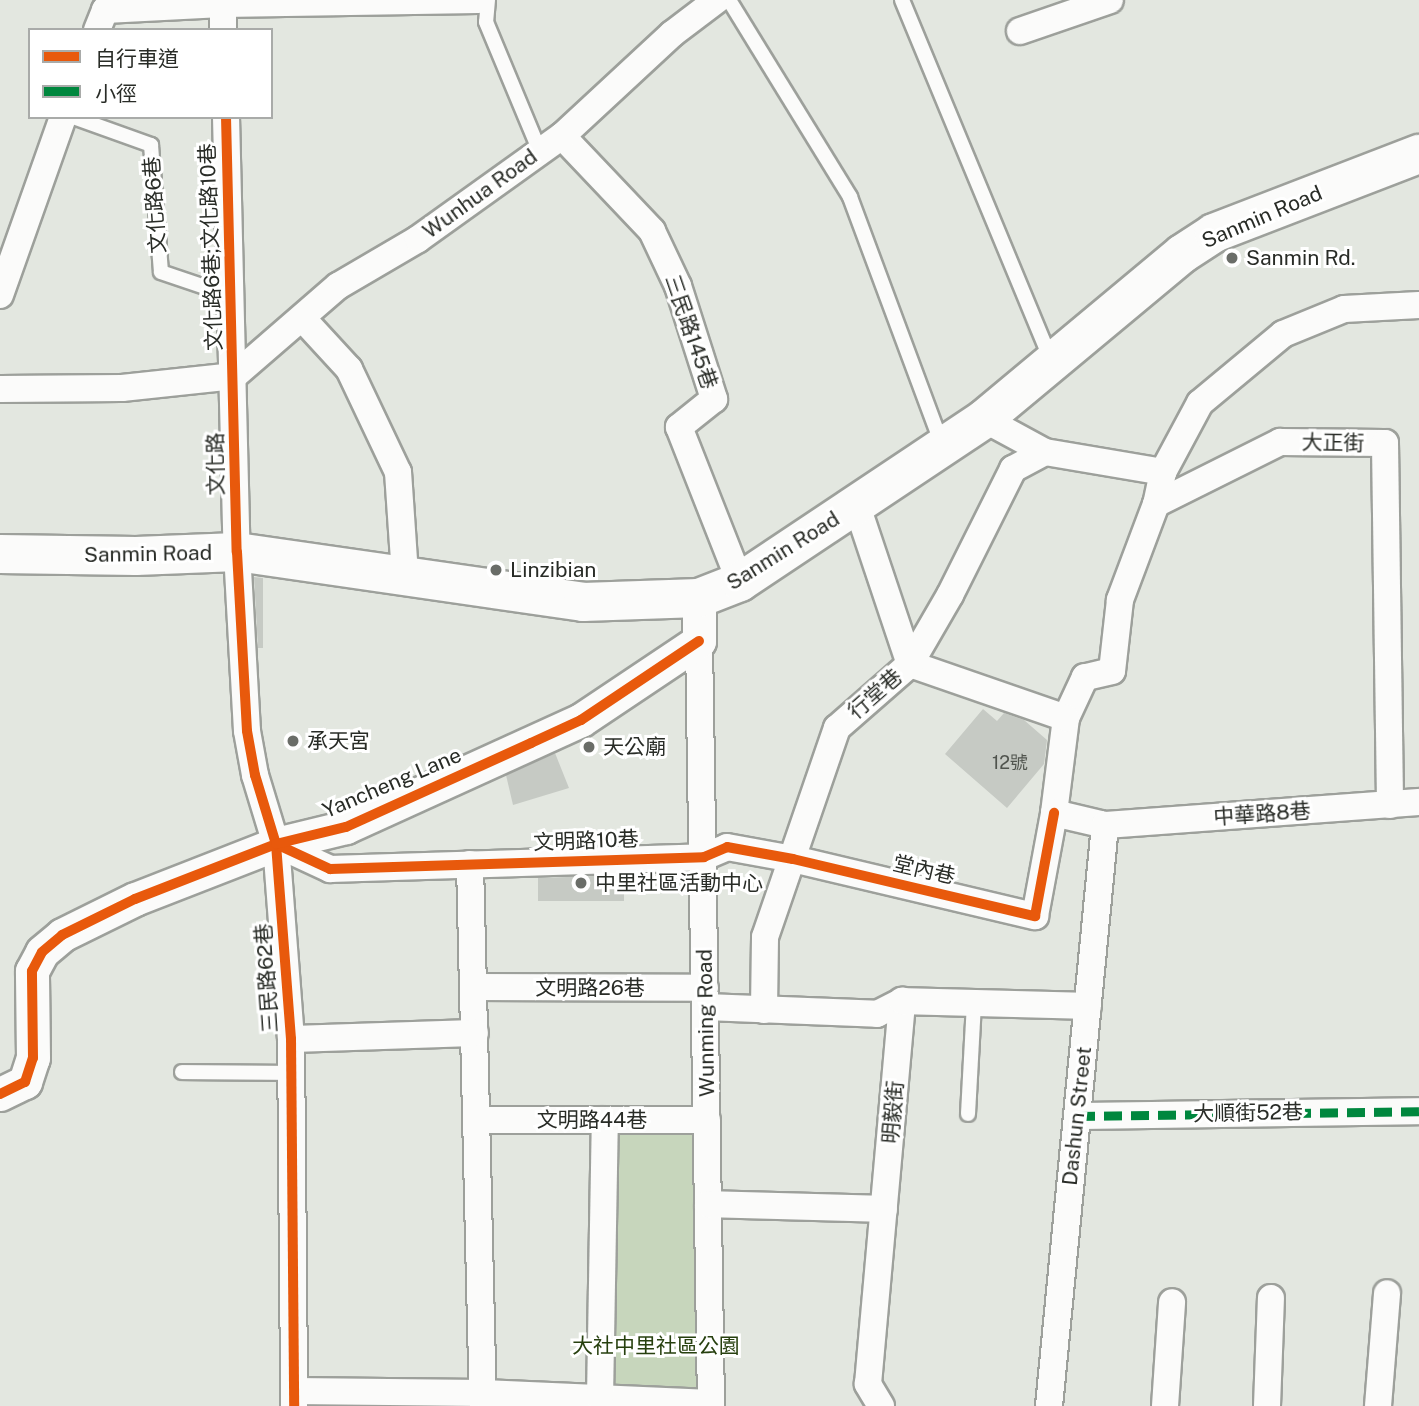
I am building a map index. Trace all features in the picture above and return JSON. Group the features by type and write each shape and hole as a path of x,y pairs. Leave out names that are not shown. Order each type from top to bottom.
{"main road":[{"name":"Sanmin Road","path":"0,554 136,556 237,552 583,602 699,598 740,582 984,419 1182,254 1214,233 1419,154"}],"street":[{"path":"98,28 105,10 222,9 478,0"},
{"name":"Wunhua Road","path":"234,376 338,286 418,239 562,136 672,34 717,0"},
{"path":"1020,31 1110,0"},
{"path":"0,295 62,119"},
{"name":"文化路6巷;文化路10巷","path":"226,119 234,376"},
{"name":"三民路145巷","path":"562,136 652,231 678,286 714,399 679,427 740,582"},
{"path":"1054,813 1066,718 1085,677 1112,671 1120,600 1156,504 1163,472 1199,403 1283,334 1344,309 1419,305"},
{"path":"303,319 349,369 398,472 405,575"},
{"path":"0,390 122,388 234,376"},
{"name":"文化路","path":"234,376 237,552"},
{"path":"984,419 1045,452 1163,472"},
{"name":"大正街","path":"1156,504 1280,442 1385,443 1390,805"},
{"name":"行堂巷","path":"764,1010 765,937 837,728 910,664 950,595 1013,469 1045,452"},
{"path":"857,506 910,664 1066,718"},
{"name":"三民路62巷","path":"237,552 247,731 256,775 276,844 291,1039 294,1398 600,1398 711,1404"},
{"path":"699,598 699,641"},
{"name":"Yancheng Lane","path":"0,1094 24,1082 33,1058 33,971 42,952 62,935 135,899 276,844 346,827 581,720 699,641"},
{"name":"Wunming Road","path":"699,641 711,1404"},
{"name":"中華路8巷","path":"1054,813 1105,825 1419,802"},
{"name":"堂內巷","path":"704,857 727,847 793,859 1035,915 1054,813"},
{"name":"Dashun Street","path":"1049,1406 1105,825"},
{"name":"文明路10巷","path":"276,844 330,869 704,857"},
{"path":"470,864 483,1399"},
{"name":"文明路26巷","path":"475,988 706,998 764,1010 877,1014 902,1001"},
{"path":"902,1001 1088,1006"},
{"name":"明毅街","path":"880,1405 868,1384 902,1001"},
{"path":"291,1039 475,1033"},
{"name":"大順街52巷","path":"1077,1116 1419,1111"},
{"name":"文明路44巷","path":"477,1120 707,1120"},
{"path":"600,1398 605,1120"},
{"path":"708,1205 884,1209"},
{"path":"1378,1406 1387,1293"},
{"path":"1267,1406 1271,1298"},
{"path":"1165,1406 1172,1302"}],"lane":[{"path":"488,0 486,22 540,152"},
{"path":"729,0 850,197 943,447"},
{"path":"902,0 1053,364"},
{"name":"文化路6巷","path":"79,119 151,145 161,272 232,296"},
{"path":"968,1114 974,1003"},
{"path":"182,1072 292,1073"}],"green space":[{"name":"大社中里社區公園","path":"605,1120 707,1120 711,1403 600,1406"}],"building":[{"path":"254,577 263,578 263,648 258,648"},
{"path":"983,709 997,721 1004,713 1024,720 1047,740 1044,764 1007,808 945,754"},
{"path":"555,753 569,788 513,805 506,775"},
{"name":"中里社區活動中心","path":"624,875 624,901 538,901 538,878"}],"marked path":[{"path":"1077,1116 1419,1111"}],"cycle path":[{"path":"226,119 237,552 247,731 255,775 276,844 291,1039 294,1406"},
{"path":"0,1094 25,1082 33,1058 32,971 42,952 62,935 135,899 276,844 346,827 581,720 699,641"},
{"path":"276,844 330,869 704,857 727,847 793,859 1035,916 1054,813"}],"place":[{"name":"Sanmin Rd.","path":"1232,258"},
{"name":"Linzibian","path":"496,570"},
{"name":"承天宮","path":"293,741"},
{"name":"天公廟","path":"589,747"},
{"name":"中里社區活動中心","path":"581,883"}]}
